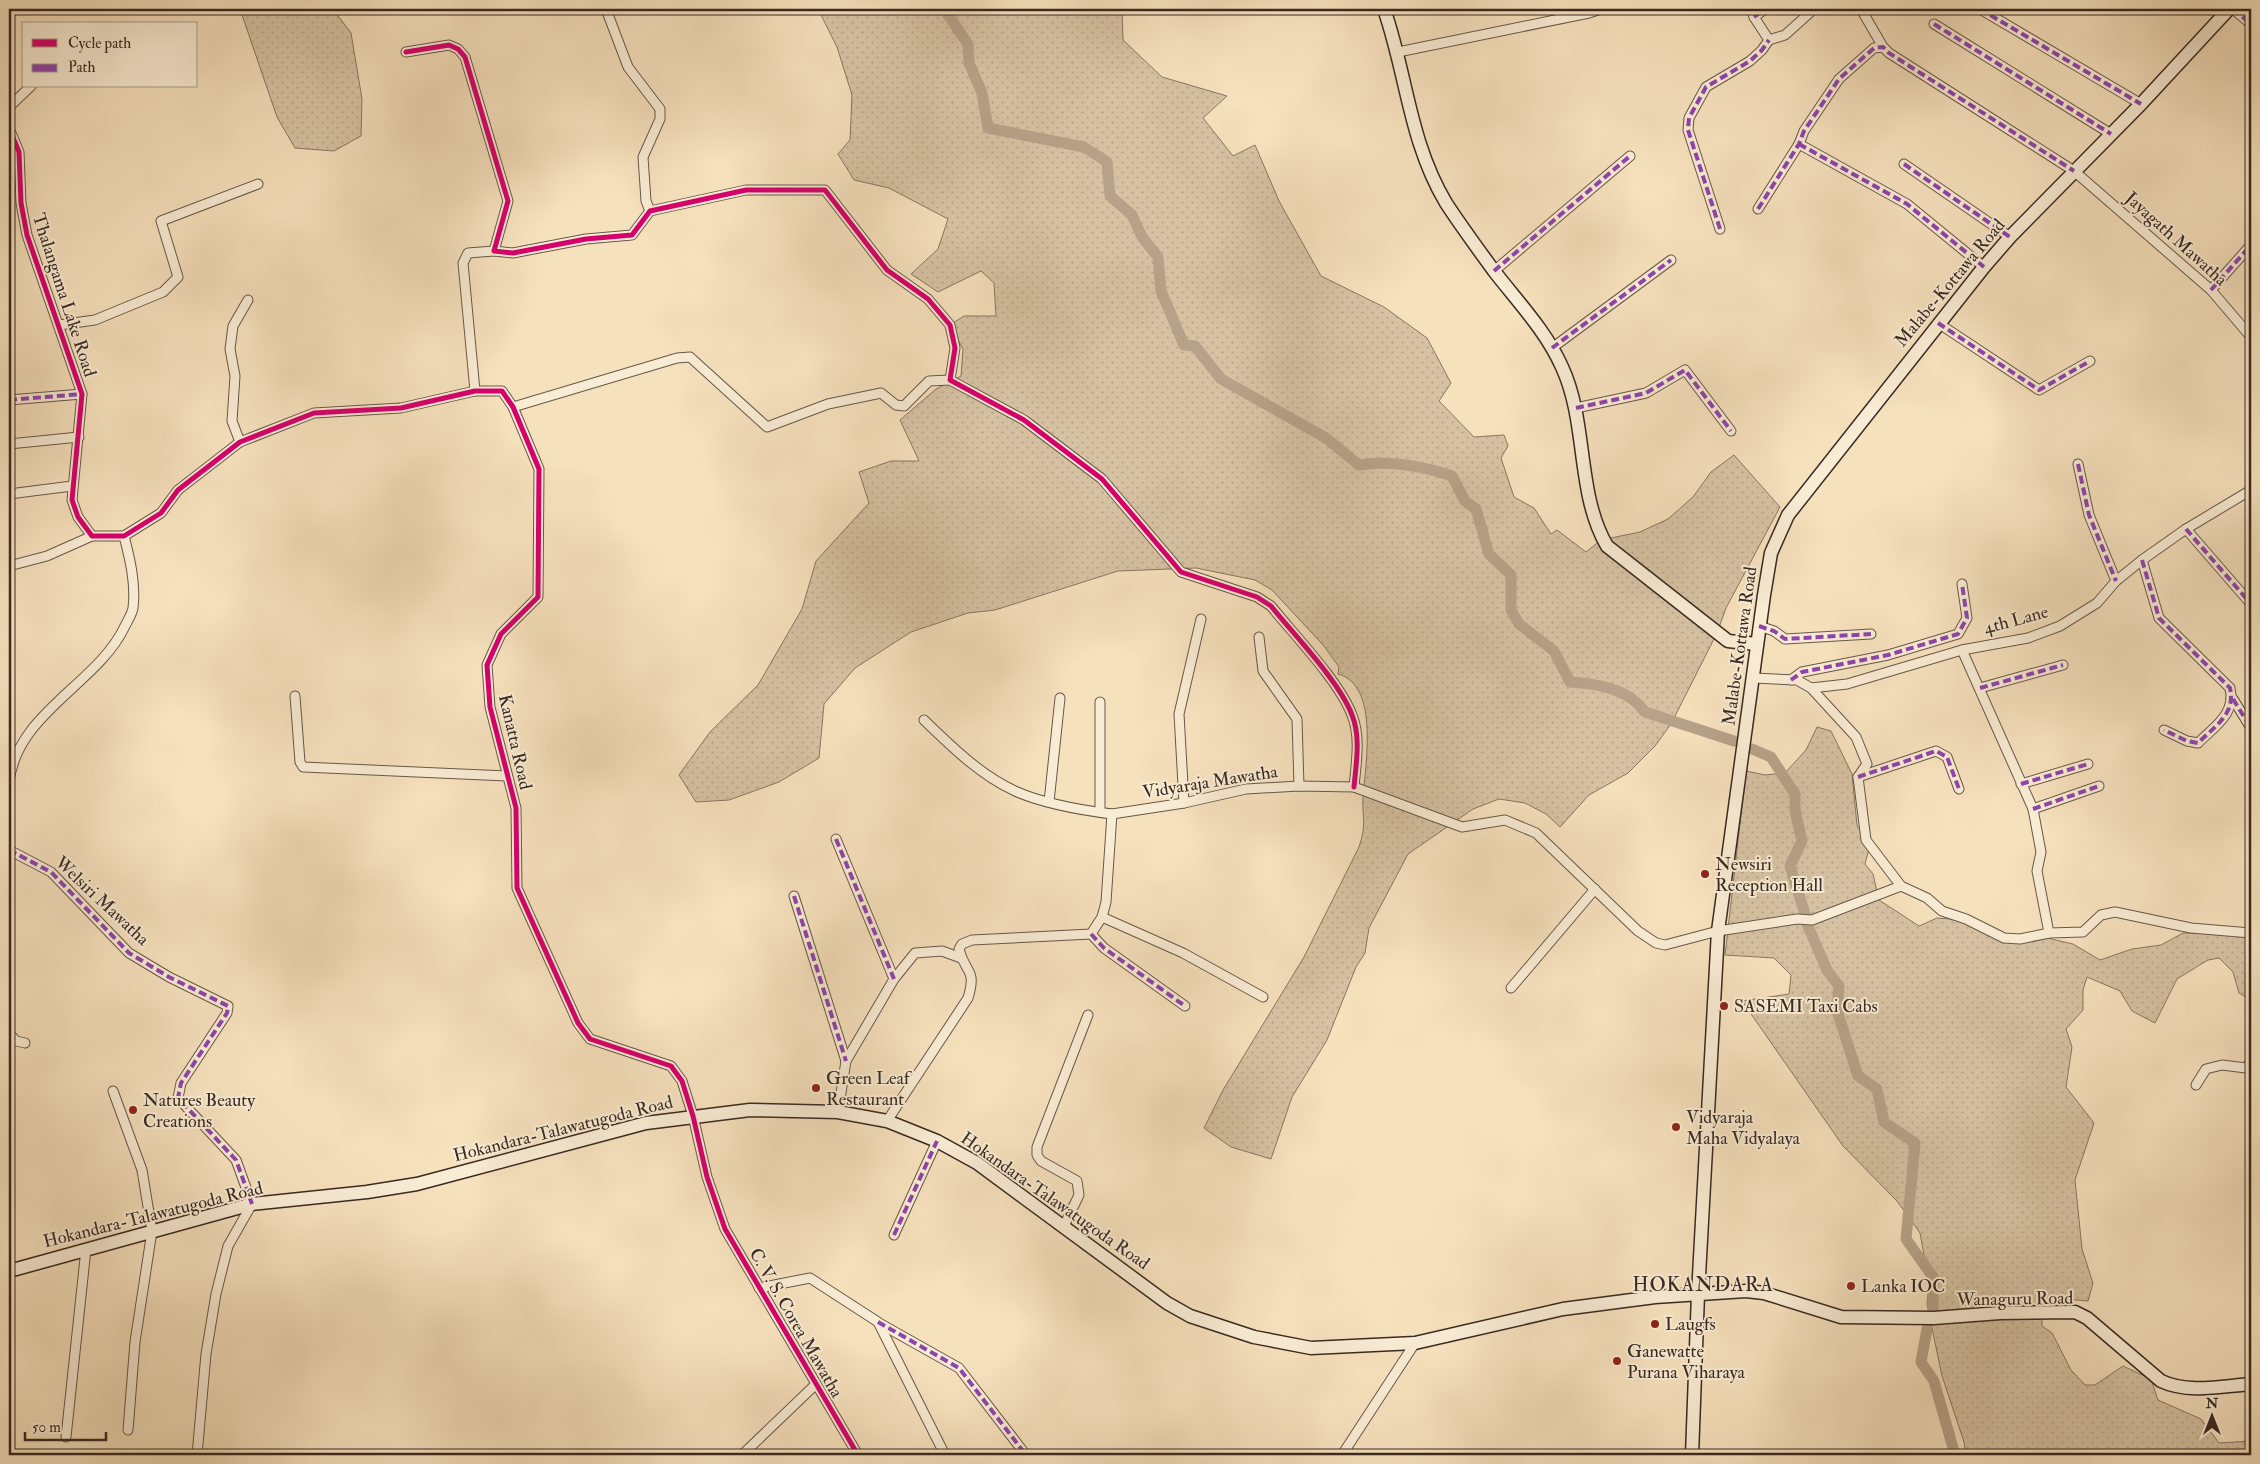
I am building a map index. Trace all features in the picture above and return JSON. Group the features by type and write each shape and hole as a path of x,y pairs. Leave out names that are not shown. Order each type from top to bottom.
{"main road":[{"path":"1384,9 1398,52 1412,121 1426,162 1446,203 1494,271 1523,305 1552,348 1562,367 1576,408 1592,508 1599,533 1607,546 1728,642 1757,644"},
{"name":"Malabe-Kottawa Road","path":"1692,1455 1698,1294 1718,931 1759,626 1771,552 1788,515 1984,267 2010,237 2140,104 2229,9"},
{"name":"Hokandara-Talawatugoda Road","path":"9,1271 252,1204 367,1192 417,1184 646,1123 750,1110 838,1112 887,1121 938,1141 977,1163 1167,1303 1190,1316 1254,1337 1311,1348 1415,1343 1563,1309 1619,1301 1698,1294"},
{"name":"Wanaguru Road","path":"1698,1294 1746,1291 1764,1293 1841,1317 1934,1318 2000,1313 2075,1312 2087,1318 2161,1381 2172,1387 2186,1389 2251,1384"}],"street":[{"path":"606,9 628,67 660,109 660,119 643,157 646,201 650,211"},
{"path":"1398,52 1601,9"},
{"path":"1765,9 1753,13 1769,40"},
{"path":"1720,229 1688,130 1689,118 1706,87 1750,61 1762,50 1769,40 1785,35 1814,9"},
{"path":"1758,209 1799,144 1804,130 1839,79 1874,48 1883,47 1861,9"},
{"path":"1980,9 2140,104"},
{"path":"2233,9 2251,24"},
{"path":"1934,24 2111,134"},
{"path":"406,52 449,45 458,49 464,57 508,201 494,251"},
{"name":"Jayagath Mawatha","path":"1883,47 1889,53 2074,171 2211,290 2251,337"},
{"path":"9,107 29,88"},
{"name":"Thalangama Lake Road","path":"9,128 19,152 21,203 27,235 82,394 72,500 78,517 92,536"},
{"path":"1799,144 1907,204 1984,267"},
{"path":"1494,271 1630,156"},
{"path":"1904,164 2010,237"},
{"path":"59,325 95,320 163,292 178,276 161,221 258,184"},
{"path":"475,391 463,263 468,253 494,251 513,253 586,238 632,235 650,211 746,190 825,190 887,270 928,298 950,325 955,348 950,380"},
{"path":"2211,290 2251,245"},
{"path":"1552,348 1671,260"},
{"path":"240,442 232,421 235,376 230,349 233,326 248,300"},
{"path":"1938,323 2039,390 2090,361"},
{"path":"9,566 47,556 92,536 124,536 160,514 178,490 240,442 314,414 401,408 475,391 502,391 513,407 683,357 690,357 748,411 767,426 828,404 881,393 896,406 904,406 930,381 950,380 1024,420 1102,479 1181,572 1257,597 1272,606 1338,688 1352,715 1357,742 1354,788"},
{"path":"1576,408 1646,393 1685,370 1731,431"},
{"path":"9,400 82,394"},
{"name":"Kanatta Road","path":"513,407 539,469 538,597 501,634 487,665 490,708 516,808 517,888 578,1023 590,1039 672,1066 682,1081 693,1116"},
{"path":"9,444 79,437"},
{"path":"2078,464 2089,515 2116,581"},
{"path":"9,494 72,486"},
{"name":"4th Lane","path":"1811,688 1847,684 1962,650 2028,638 2060,626 2097,602 2116,581 2142,560 2186,529 2251,490"},
{"path":"2186,529 2251,604"},
{"path":"9,782 10,764 28,732 118,641 133,609 132,568 124,536"},
{"path":"2142,560 2159,618 2230,688 2233,699 2251,728"},
{"path":"1791,680 1802,672 1888,655 1958,634 1967,618 1962,584"},
{"path":"1184,803 1178,714 1201,619"},
{"path":"1759,626 1774,631 1785,640 1871,634"},
{"path":"1259,637 1263,672 1297,719 1300,786"},
{"path":"1962,650 2033,809 2041,852 2037,871 2049,933"},
{"path":"1980,688 2063,665"},
{"path":"1753,678 1797,680 1811,688 1856,737 1867,764 1858,778 1866,840 1901,886 1927,898 1942,911 1966,918 2004,938 2020,939 2049,933 2083,932 2102,916 2115,912 2191,928 2251,933"},
{"path":"295,696 300,762 303,767 507,776"},
{"path":"1049,802 1060,698"},
{"path":"2164,730 2186,741 2198,743 2229,711 2233,699"},
{"path":"1100,702 1100,812"},
{"name":"Vidyaraja Mawatha","path":"924,720 971,763 1014,791 1049,802 1100,812 1112,814 1184,803 1246,790 1300,786 1354,788 1462,827 1505,820 1536,833 1638,931 1656,943 1665,945 1718,931"},
{"path":"1858,778 1936,751 1947,757 1959,788"},
{"path":"2021,784 2088,764"},
{"path":"2033,809 2099,786"},
{"path":"9,814 9,828"},
{"path":"1092,934 1102,918 1106,902 1112,814"},
{"path":"836,838 894,979"},
{"name":"Welsiri Mawatha","path":"9,850 51,872 129,953 169,977 228,1006 227,1013 181,1084 178,1098 236,1160 252,1204"},
{"path":"1718,931 1797,919 1812,920 1901,886"},
{"path":"1511,988 1596,889"},
{"path":"794,896 846,1061"},
{"path":"1102,918 1183,953 1263,997"},
{"path":"887,1121 968,998 973,983 971,972 961,958 959,949 962,944 972,940 1092,934"},
{"path":"1092,934 1104,948 1186,1006"},
{"path":"838,1112 846,1061 894,979 915,953 942,951 961,958"},
{"path":"1064,1226 1079,1195 1077,1181 1041,1161 1037,1155 1037,1147 1088,1016"},
{"path":"9,1033 16,1041 25,1043"},
{"path":"2196,1084 2206,1069 2222,1065 2246,1068 2251,1061"},
{"path":"113,1091 142,1170 152,1231 135,1342 128,1430"},
{"name":"C. V. S. Corea Mawatha","path":"693,1116 707,1177 725,1229 815,1385 858,1455"},
{"path":"894,1235 938,1141"},
{"path":"197,1455 206,1354 216,1294 228,1246 252,1204"},
{"path":"66,1437 86,1249"},
{"path":"760,1288 810,1278 878,1322 958,1368 1026,1455"},
{"path":"878,1322 945,1455"},
{"path":"1342,1455 1415,1343"},
{"path":"742,1455 815,1385"},
{"path":"752,1446 758,1455"}],"shaded area":[{"path":"240,9 333,9 351,33 362,99 361,136 334,151 295,148 277,117"},
{"path":"818,9 1122,9 1123,40 1162,77 1227,96 1203,118 1233,156 1255,145 1279,201 1321,276 1384,307 1427,338 1451,383 1439,401 1474,437 1504,435 1508,446 1501,458 1514,497 1534,508 1551,534 1557,530 1586,552 1601,540 1640,532 1668,519 1693,497 1711,472 1734,455 1780,507 1726,608 1717,633 1671,724 1655,746 1628,773 1589,795 1560,827 1546,814 1525,803 1499,799 1473,809 1408,854 1369,928 1365,953 1356,967 1327,1040 1292,1097 1271,1159 1231,1147 1204,1128 1223,1090 1304,957 1359,847 1364,827 1363,798 1367,748 1365,710 1360,694 1351,681 1338,674 1339,667 1324,646 1272,590 1255,580 1196,568 1118,571 995,610 968,613 911,632 855,668 824,704 819,758 779,782 729,800 696,802 679,775 710,732 758,685 802,609 816,561 869,503 859,472 891,461 919,461 900,420 936,389 961,376 963,349 950,325 964,316 996,316 994,283 981,271 938,292 911,274 938,249 948,219 889,188 854,180 838,154 850,140 852,95 837,47"},
{"path":"1817,727 1831,731 1852,774 1857,825 1870,845 1865,864 1873,874 1879,900 1919,926 1937,918 1962,920 2000,940 2043,937 2073,944 2100,960 2132,949 2161,945 2183,933 2234,934 2251,938 2251,1000 2239,993 2233,972 2219,958 2208,960 2177,979 2155,1023 2132,1011 2120,991 2087,977 2083,990 2083,1010 2066,1029 2072,1047 2066,1087 2094,1123 2075,1180 2082,1249 2093,1283 2088,1301 2053,1298 2042,1317 2042,1326 2052,1333 2071,1370 2085,1385 2095,1385 2123,1366 2151,1379 2158,1400 2201,1419 2219,1443 2251,1441 2251,1455 1966,1455 1964,1442 1942,1376 1927,1304 1929,1283 1920,1233 1897,1201 1843,1146 1742,1001 1789,994 1791,975 1774,958 1725,955 1746,771 1765,775 1785,773 1806,750"}],"waterway":[{"path":"944,9 968,44 969,63 982,93 988,128 1084,147 1107,162 1110,196 1132,215 1142,237 1158,257 1161,291 1184,345 1195,346 1221,379 1326,438 1359,465 1382,463 1405,465 1429,469 1452,476 1465,501 1476,509 1489,554 1511,575 1511,610 1519,624 1554,651 1570,682 1591,684 1621,692 1630,697 1645,712 1734,741"},
{"path":"1752,749 1771,757 1795,794 1795,810 1802,841 1790,866 1805,914"},
{"path":"1807,924 1827,970 1839,986 1837,1011 1858,1076 1877,1089 1884,1122 1915,1143 1906,1239 1933,1277 1933,1311"},
{"path":"1927,1329 1921,1362 1934,1381 1955,1455"}],"marked path":[{"path":"1754,17 1765,9"},
{"path":"1980,9 2141,104"},
{"path":"2233,9 2251,24"},
{"path":"1934,24 2111,134"},
{"path":"1720,229 1688,130 1689,118 1706,87 1750,61 1762,50 1769,40"},
{"path":"1758,209 1799,144 1804,131 1839,79 1874,48 1883,47 1889,53 2074,171"},
{"path":"1799,144 1907,204 1984,267"},
{"path":"1494,271 1630,156"},
{"path":"1904,164 2010,237"},
{"path":"2211,290 2251,245"},
{"path":"1552,348 1671,260"},
{"path":"1938,323 2039,390 2090,361"},
{"path":"1576,408 1646,393 1685,370 1731,431"},
{"path":"9,400 82,394"},
{"path":"2078,464 2089,515 2116,581"},
{"path":"2186,529 2251,604"},
{"path":"2142,560 2159,618 2230,688 2230,705 2223,719 2198,743 2187,741 2164,730"},
{"path":"1791,680 1802,672 1888,655 1958,634 1967,618 1962,584"},
{"path":"1759,626 1774,631 1785,639 1871,634"},
{"path":"1980,688 2063,665"},
{"path":"2233,699 2251,728"},
{"path":"1858,777 1936,751 1947,757 1959,789"},
{"path":"2021,784 2088,764"},
{"path":"2033,809 2099,786"},
{"path":"836,839 894,979"},
{"path":"9,850 51,872 129,953 169,977 228,1006 227,1013 181,1083 178,1098 236,1160 252,1204"},
{"path":"794,896 846,1061"},
{"path":"1091,934 1104,948 1185,1006"},
{"path":"894,1235 937,1141"},
{"path":"878,1322 959,1368 1026,1455"}],"cycle path":[{"path":"406,52 449,45 458,49 465,57 508,201 494,251 513,253 586,239 632,235 650,211 746,190 825,190 887,270 928,299 950,325 955,348 950,380 1024,420 1102,479 1181,572 1257,597 1271,606 1327,673 1352,715 1357,741 1354,787"},
{"path":"9,128 19,152 21,203 27,235 82,394 72,500 78,517 92,536 124,536 161,513 178,490 240,442 314,413 401,408 475,391 502,391 513,407 539,469 538,597 501,634 487,665 490,707 516,808 517,888 578,1023 590,1039 671,1066 682,1081 693,1116 707,1177 725,1229 858,1455"}],"place":[{"name":"Newsiri Reception Hall","path":"1705,874"},
{"name":"SASEMI Taxi Cabs","path":"1724,1006"},
{"name":"Green Leaf Restaurant","path":"816,1088"},
{"name":"Natures Beauty Creations","path":"133,1110"},
{"name":"Vidyaraja Maha Vidyalaya","path":"1676,1127"},
{"name":"Lanka IOC","path":"1851,1286"},
{"name":"Laugfs","path":"1655,1324"},
{"name":"Ganewatte Purana Viharaya","path":"1617,1361"}],"district":[{"name":"HOKANDARA","path":"1703,1284"}]}
